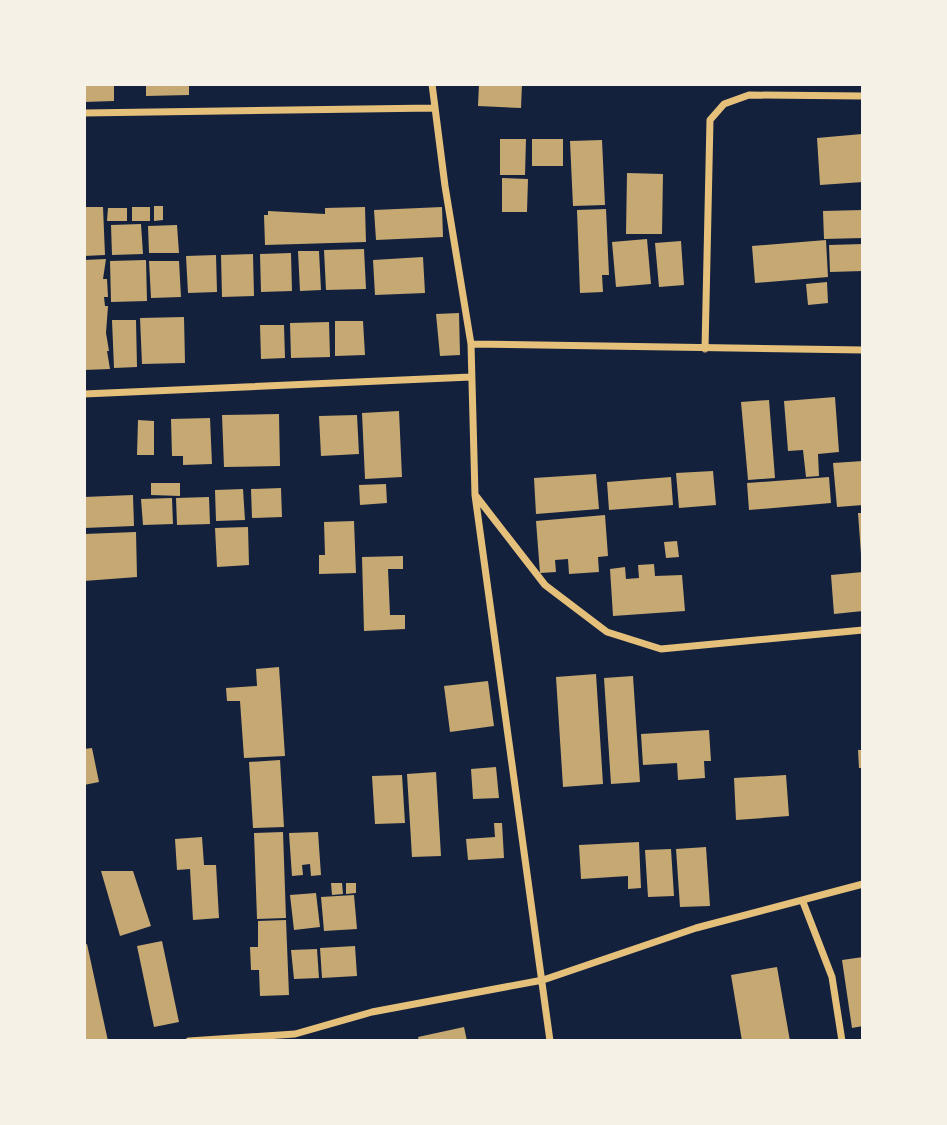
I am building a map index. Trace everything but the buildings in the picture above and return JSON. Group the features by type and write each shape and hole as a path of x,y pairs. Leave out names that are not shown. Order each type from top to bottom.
{"street":[{"path":"432,84 433,108 471,344 475,495 544,980 550,1041"},
{"path":"705,349 710,120 724,104 749,96 863,96"},
{"path":"84,113 433,108"},
{"path":"471,344 863,350"},
{"path":"84,394 471,377"},
{"path":"475,495 545,585 607,632 660,649 863,630"},
{"path":"188,1041 295,1037 372,1012 544,980 696,928 803,902 863,884"},
{"path":"803,902 832,976 842,1041"}]}
